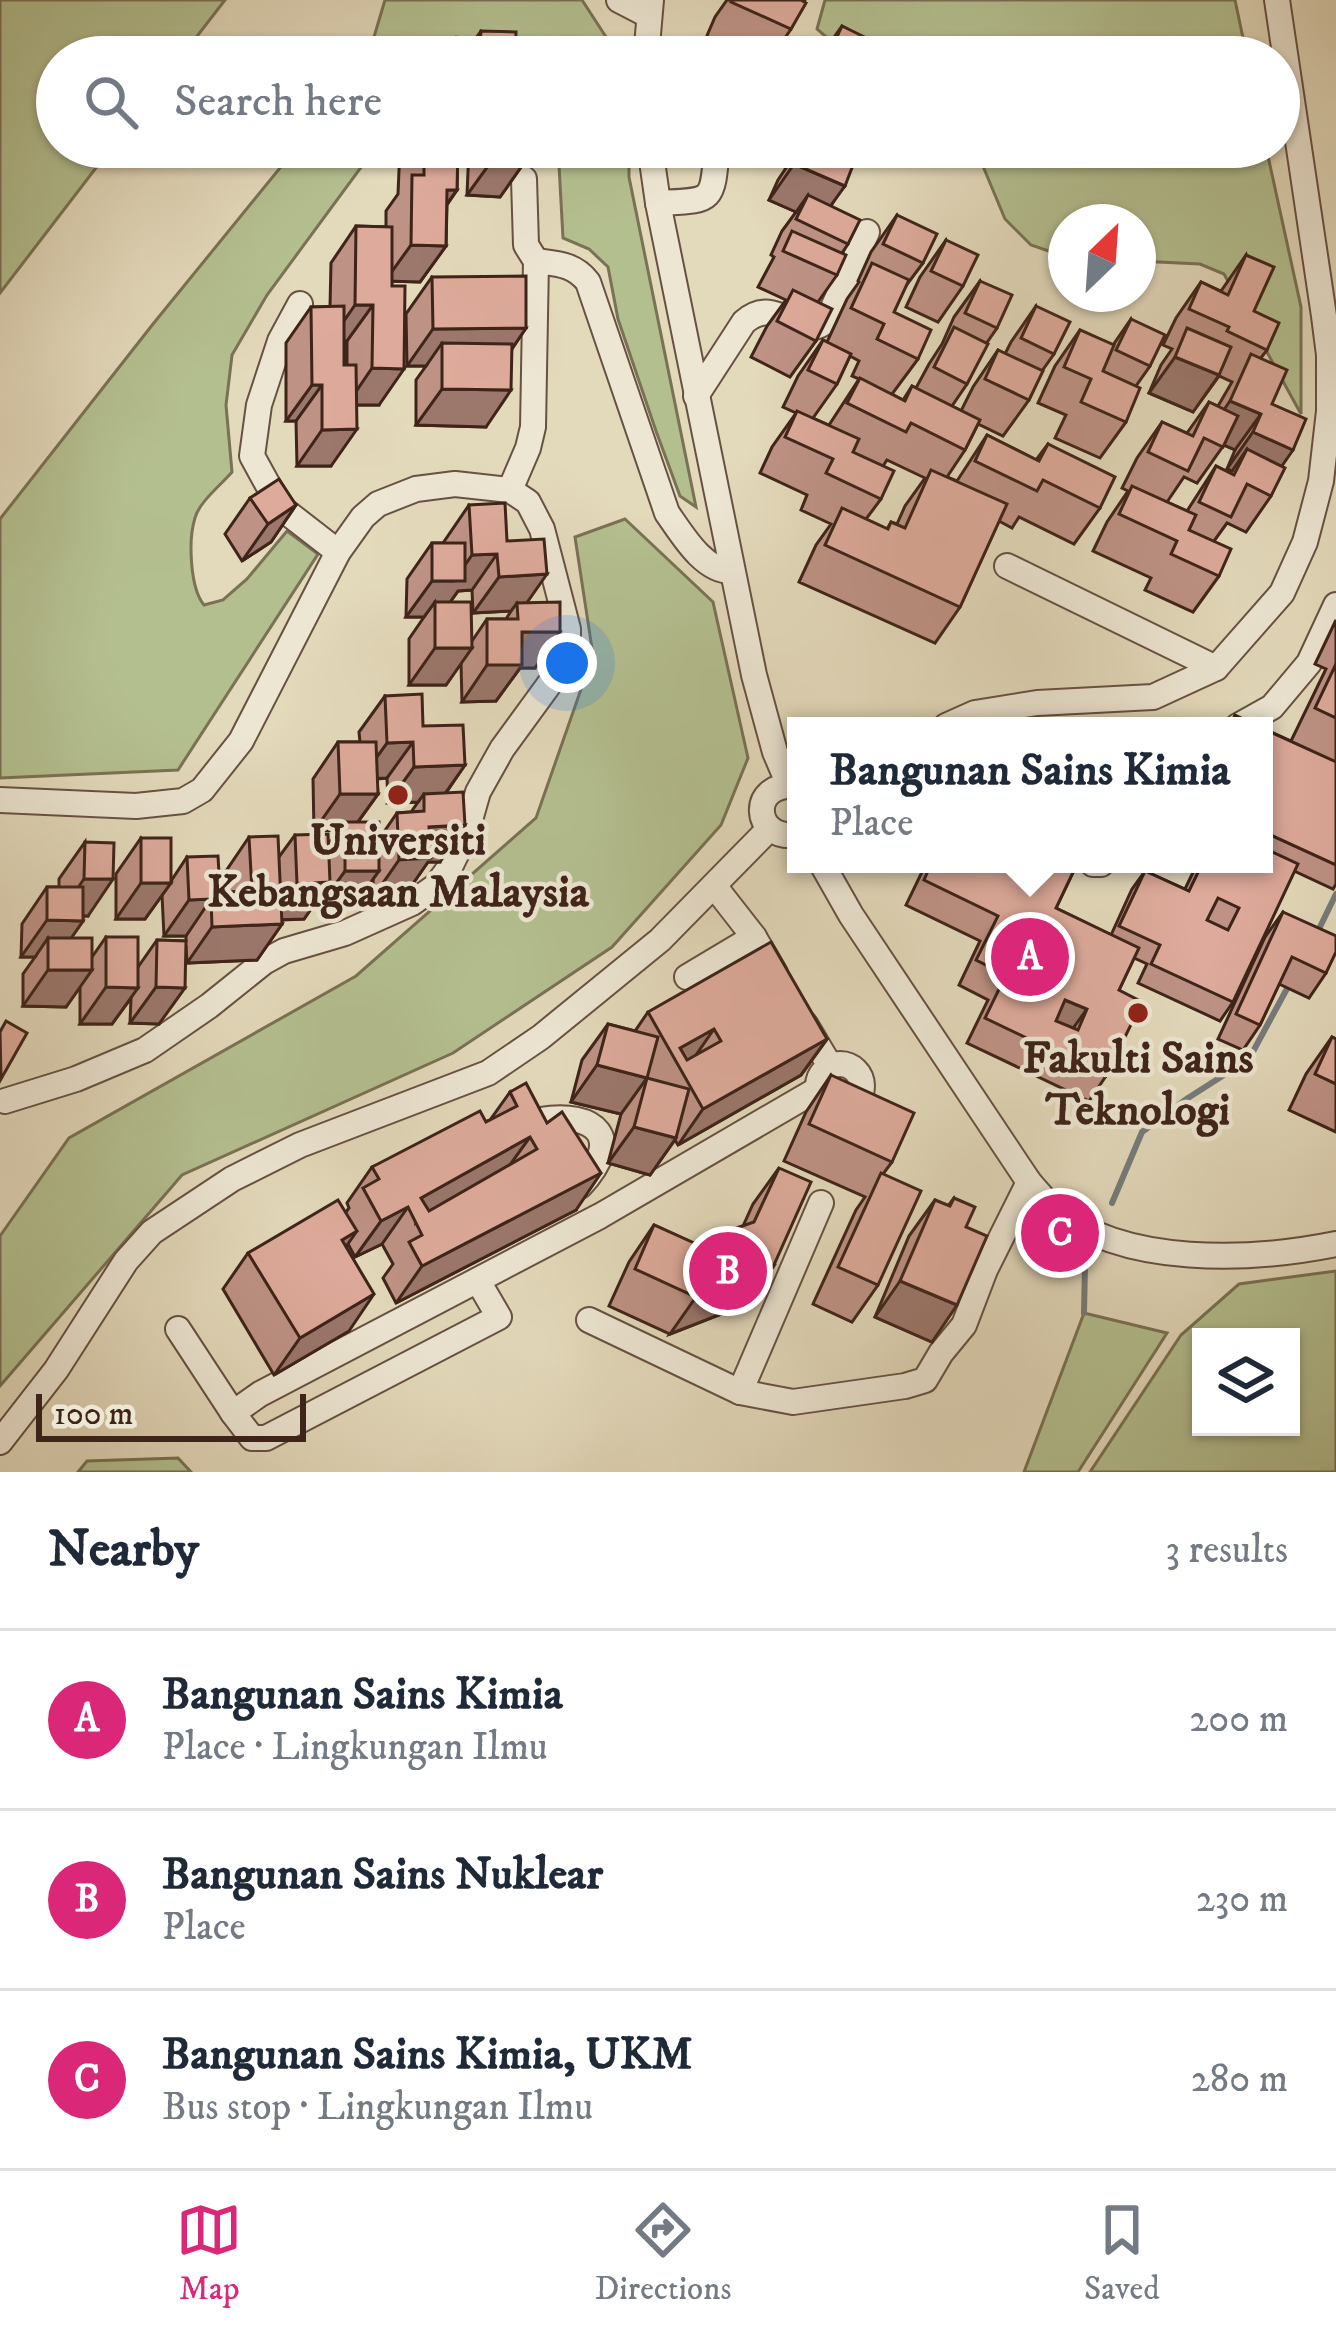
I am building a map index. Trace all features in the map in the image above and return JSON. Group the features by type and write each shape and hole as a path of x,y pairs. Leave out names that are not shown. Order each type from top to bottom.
{"street":[{"path":"619,0 650,7"},
{"path":"1277,0 1282,36"},
{"path":"966,717 1037,703 1154,697 1216,668 1282,592 1305,542 1321,481 1329,411 1324,316 1300,155"},
{"path":"653,168 755,682 787,773"},
{"path":"658,203 700,201 714,187 715,168"},
{"path":"510,490 533,427 536,261 526,245 524,179"},
{"path":"696,396 753,314 765,310 811,329 821,326 867,232"},
{"path":"536,261 567,265 588,282 667,513 710,565 731,571"},
{"path":"300,304 280,340 259,405 252,456 280,507 338,552"},
{"path":"0,800 136,806 183,801 202,790 241,741 338,552 378,504 416,489 455,484 510,490 528,502 542,529 568,629 564,664 494,763 478,792 466,834 436,886 412,903 345,933 284,950 145,1050 5,1101"},
{"path":"667,513 693,525 719,513"},
{"path":"1007,566 1216,668"},
{"path":"1254,717 1272,707 1309,664 1336,605"},
{"path":"787,786 772,789 762,804 764,821 787,834"},
{"path":"527,1101 541,1037 660,940 715,887 787,836"},
{"path":"827,873 1029,1182 1056,1211 1104,1237 1158,1252 1295,1252 1336,1244"},
{"path":"715,887 754,938 830,1066"},
{"path":"687,977 754,938"},
{"path":"845,1064 857,1072 861,1085 857,1099 845,1107 831,1106 820,1096 820,1076 830,1066 845,1064"},
{"path":"0,1442 56,1370 126,1261 152,1232 232,1179 300,1145 488,1072 527,1101 596,1130 601,1156 595,1170 575,1178 599,1216"},
{"path":"233,1413 260,1394 599,1216 818,1089"},
{"path":"589,1320 740,1391 794,1402 925,1380 964,1325 985,1270 1029,1182"},
{"path":"740,1391 821,1203"},
{"path":"178,1329 252,1438 266,1438 499,1317 478,1281"}],"green space":[{"path":"0,0 225,0 197,36 36,36 36,168 96,168 0,293"},
{"path":"385,0 582,0 605,36 374,36"},
{"path":"825,0 1235,0 1243,36 825,36 817,29"},
{"path":"280,168 361,168 267,295 232,355 226,405 232,472 197,512 193,527 193,576 204,605 223,600 247,579 287,531 318,554 178,770 0,778 0,519"},
{"path":"559,168 629,168 696,507 680,496 656,431 618,319 608,267 589,249 563,238"},
{"path":"984,168 1271,168 1301,307 1301,414 1224,274 1200,264 1156,262 1156,204 1048,204 1048,251 1031,245 1005,219"},
{"path":"625,519 713,602 748,758 721,825 612,947 453,1053 182,1175 0,1386 0,1236 69,1138 356,976 536,818 593,655 575,537"},
{"path":"1336,1271 1336,1472 1090,1472 1181,1335 1239,1284"},
{"path":"1084,1313 1167,1333 1078,1472 1024,1472"},
{"path":"178,1458 191,1472 78,1472 87,1461"}],"building":[{"path":"732,0 801,0 806,3 791,29"},
{"path":"842,26 862,36 837,36"},
{"path":"481,31 516,32 516,36 481,36"},
{"path":"424,168 458,168 457,190 447,190 446,246 411,245 412,175 424,175"},
{"path":"803,168 852,168 845,186"},
{"path":"808,195 860,220 848,244 796,219"},
{"path":"897,215 937,234 923,263 883,244"},
{"path":"356,226 392,227 392,286 405,286 404,369 372,368 373,305 355,305"},
{"path":"792,231 846,255 837,275 783,251"},
{"path":"946,240 978,255 963,286 931,271"},
{"path":"1246,255 1274,267 1254,311 1279,323 1267,350 1189,309 1201,282 1228,295"},
{"path":"872,263 909,280 894,312 931,330 918,359 877,339 884,324 851,308"},
{"path":"526,276 526,328 433,329 432,277"},
{"path":"980,281 1012,295 997,328 965,313"},
{"path":"793,290 832,309 816,341 777,321"},
{"path":"344,306 344,365 356,365 357,429 322,430 322,385 312,385 311,307"},
{"path":"1036,306 1070,322 1054,354 1021,338"},
{"path":"1131,319 1165,335 1150,366 1116,350"},
{"path":"954,327 988,344 967,384 934,367"},
{"path":"1187,328 1231,347 1219,375 1175,357"},
{"path":"1080,330 1114,345 1103,371 1140,388 1126,422 1081,402 1091,379 1064,367"},
{"path":"823,340 851,354 837,384 808,370"},
{"path":"442,343 512,344 511,390 442,389"},
{"path":"998,350 1043,371 1029,400 985,379"},
{"path":"1251,354 1287,370 1272,404 1306,419 1293,450 1253,432 1261,414 1230,401"},
{"path":"860,378 905,401 912,386 980,420 965,450 911,423 906,432 847,403"},
{"path":"1209,402 1238,416 1223,447 1204,438 1188,471 1148,452 1162,422 1193,436"},
{"path":"797,411 859,439 853,452 894,471 881,499 826,473 833,459 785,437"},
{"path":"987,435 1039,461 1048,444 1115,477 1100,508 1043,480 1037,491 975,461"},
{"path":"1247,449 1285,468 1271,496 1247,484 1231,517 1199,502 1216,466 1234,475"},
{"path":"931,470 1007,504 960,607 825,545 842,508 888,529 891,522 905,528"},
{"path":"279,479 296,505 268,524 250,498"},
{"path":"1132,486 1196,515 1189,530 1231,549 1219,576 1171,554 1177,541 1119,514"},
{"path":"505,503 507,541 544,539 547,574 499,577 497,554 472,555 469,505"},
{"path":"432,543 465,543 465,581 432,581"},
{"path":"435,602 471,602 472,648 435,648"},
{"path":"560,602 560,632 522,632 522,665 487,665 487,619 518,619 517,603"},
{"path":"1336,664 1336,718 1315,708"},
{"path":"422,694 423,726 463,725 465,765 414,767 413,742 387,743 385,696"},
{"path":"1273,733 1336,762 1336,865 1273,836"},
{"path":"338,742 376,742 378,794 340,794"},
{"path":"463,792 465,825 429,827 431,858 399,860 397,813 424,811 424,794"},
{"path":"345,822 379,822 379,871 345,871"},
{"path":"328,834 330,882 297,884 295,835"},
{"path":"278,836 282,924 212,927 211,899 189,900 187,857 218,856 220,892 252,891 249,837"},
{"path":"141,838 171,838 171,883 141,883"},
{"path":"85,842 114,843 113,879 84,879"},
{"path":"1273,852 1298,864 1233,1002 1151,964 1160,945 1119,926 1144,873 1189,891 1198,873 1273,873","holes":["1218,898 1239,908 1228,930 1207,920"]},
{"path":"927,873 1020,873 1038,882 1042,873 1073,873 1056,908 1139,948 1119,990 1142,1002 1106,1076 985,1018 1006,975 976,960 998,916 924,880","holes":["1065,1000 1087,1009 1078,1030 1056,1021"]},
{"path":"47,887 83,887 83,921 47,920"},
{"path":"1283,912 1336,936 1336,952 1326,973 1292,957 1260,1025 1236,1014"},
{"path":"106,937 138,937 138,988 106,987"},
{"path":"48,938 92,938 92,970 48,970"},
{"path":"157,940 186,941 185,988 156,987"},
{"path":"771,942 827,1039 703,1109 648,1012","holes":["714,1029 721,1041 687,1060 680,1048"]},
{"path":"6,1021 27,1033 1,1079 0,1032"},
{"path":"608,1024 658,1037 647,1078 597,1065"},
{"path":"1332,1037 1336,1039 1336,1084 1315,1074"},
{"path":"831,1075 914,1113 892,1162 809,1124"},
{"path":"647,1078 689,1089 676,1138 634,1127"},
{"path":"526,1083 547,1123 562,1112 601,1173 422,1266 409,1242 422,1235 408,1207 381,1221 363,1188 379,1179 372,1167 480,1111 486,1122 517,1106 510,1092","holes":["530,1137 537,1149 429,1211 421,1198"]},
{"path":"779,1168 811,1182 773,1267 696,1297 635,1269 654,1225 694,1243 754,1222"},
{"path":"881,1173 921,1191 878,1285 838,1267"},
{"path":"954,1198 975,1207 966,1227 987,1236 957,1305 900,1281 935,1200 950,1206"},
{"path":"338,1200 357,1231 342,1240 374,1294 300,1338 248,1253"}],"waterway":[{"path":"1318,931 1336,894"},
{"path":"1112,1203 1142,1132 1249,1059 1289,985"},
{"path":"1084,1313 1085,1265"}],"place":[{"name":"Universiti Kebangsaan Malaysia","path":"398,795"},
{"name":"Bangunan Sains Kimia","path":"1030,957"},
{"name":"Fakulti Sains Teknologi","path":"1138,1013"},
{"name":"Bangunan Sains Kimia, UKM","path":"1060,1233"},
{"name":"Bangunan Sains Nuklear","path":"728,1271"}]}
